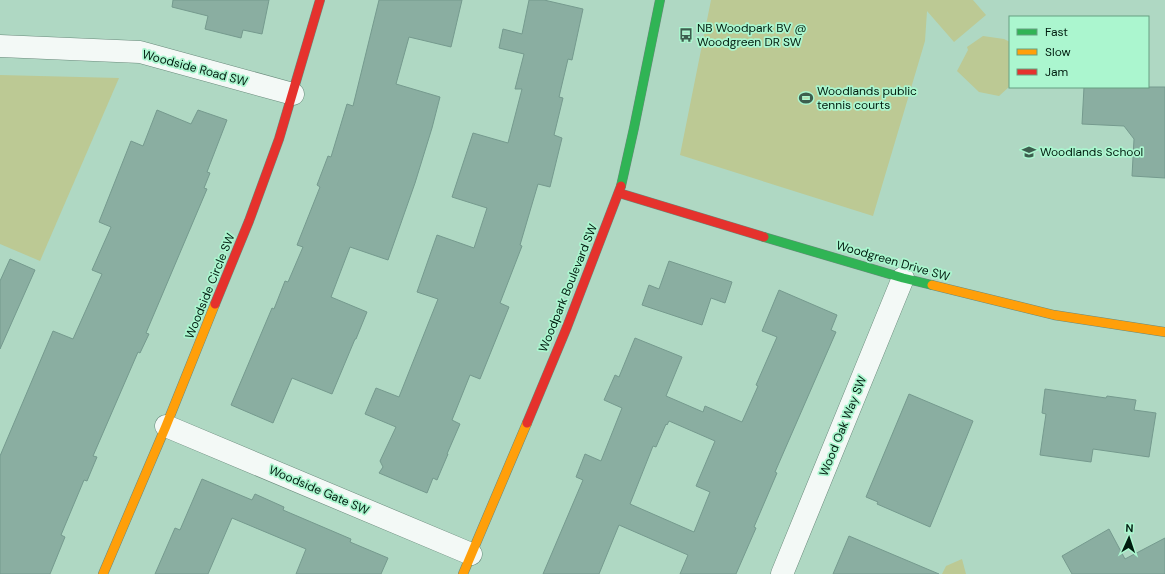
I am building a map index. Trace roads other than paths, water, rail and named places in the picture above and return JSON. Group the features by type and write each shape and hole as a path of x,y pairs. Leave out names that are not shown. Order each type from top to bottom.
{"street":[{"name":"Woodside Circle SW","path":"103,574 166,426 250,221 279,140 320,0"},
{"name":"Woodpark Boulevard SW","path":"463,574 564,334 619,193 660,0"},
{"name":"Woodside Road SW","path":"0,46 140,52 293,94"},
{"name":"Woodgreen Drive SW","path":"619,193 903,278 1054,315 1165,332"},
{"name":"Wood Oak Way SW","path":"782,574 903,278"},
{"name":"Woodside Gate SW","path":"166,426 471,554"}],"place":[{"name":"NB Woodpark BV @ Woodgreen DR SW","path":"686,35"},
{"name":"Woodlands public tennis courts","path":"806,98"},
{"name":"Woodlands School","path":"1029,152"}]}
